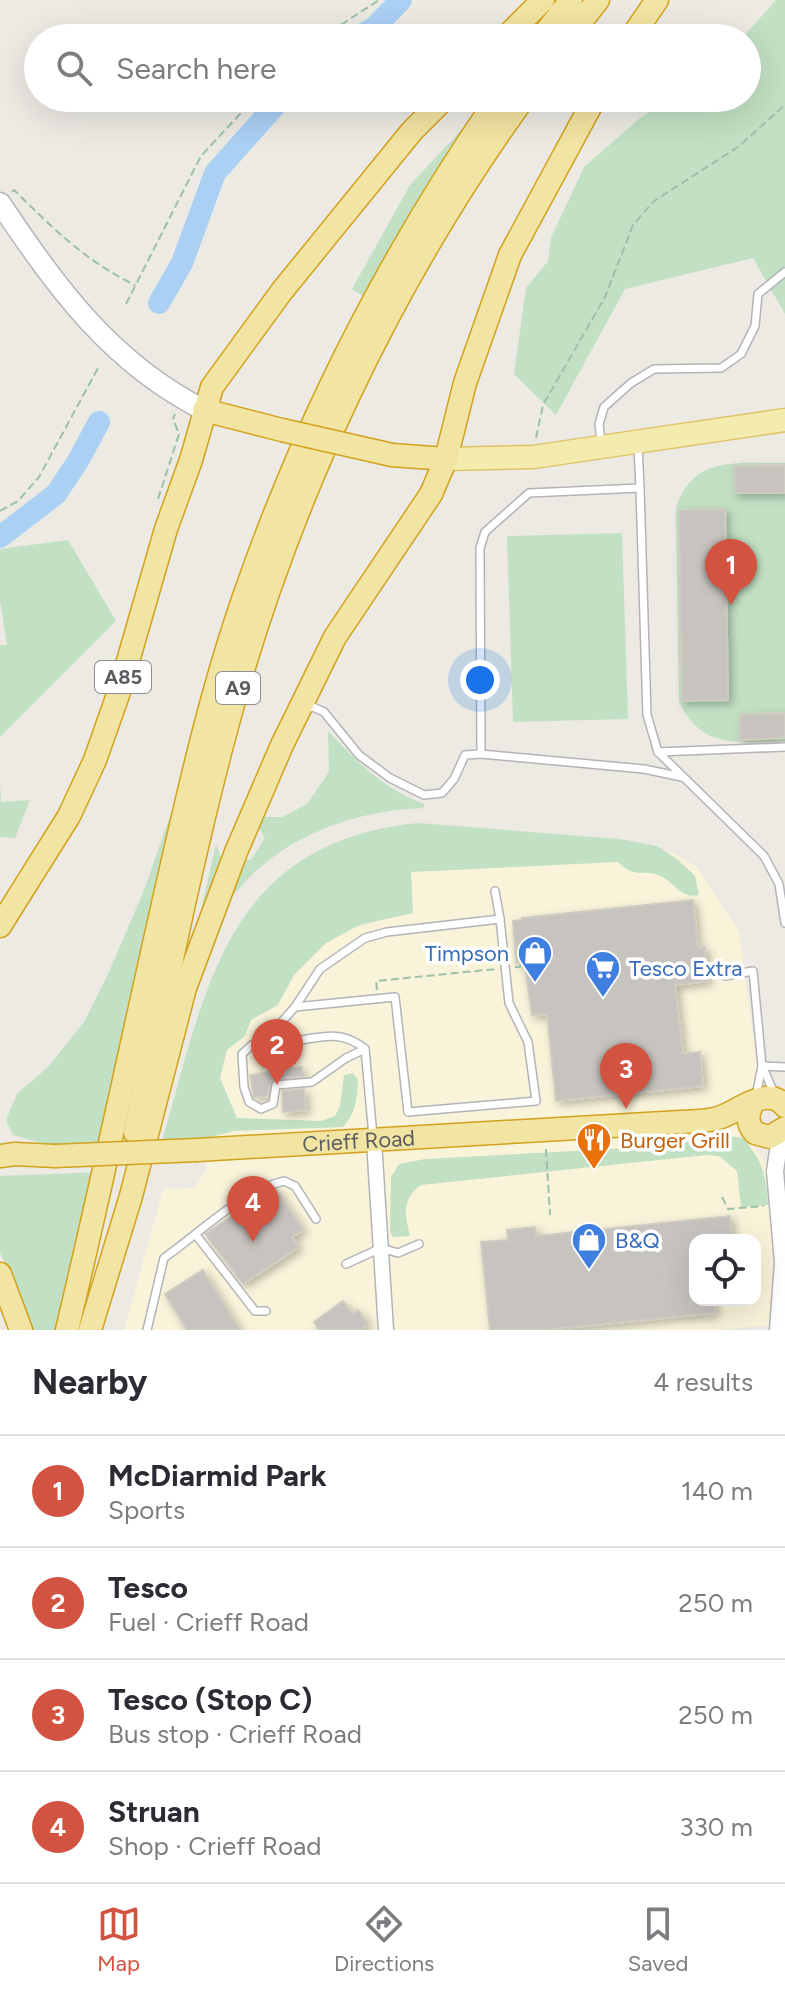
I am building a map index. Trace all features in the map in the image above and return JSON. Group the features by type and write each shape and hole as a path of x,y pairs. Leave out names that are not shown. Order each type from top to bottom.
{"highway":[{"path":"519,24 543,0"},
{"path":"552,24 571,0"},
{"path":"579,24 598,0"},
{"path":"641,24 657,0"},
{"path":"431,112 412,131 282,291 212,387 204,410 392,455 446,459"},
{"name":"A9","path":"67,1330 195,762 245,594 297,459 375,297 434,195 489,112"},
{"name":"A9","path":"90,1330 229,717 278,567 352,389 397,302 444,219 515,112"},
{"name":"A9","path":"90,1330 136,1181 185,988 236,852 335,637 431,494 446,459 465,383 510,255 587,112"},
{"name":"A85","path":"0,926 69,816 95,760 120,689 204,410"},
{"path":"767,1102 747,1116 770,1131"},
{"name":"Crieff Road","path":"4,1152 55,1156 545,1131 717,1119 767,1102"},
{"name":"Crieff Road","path":"717,1119 770,1131"},
{"path":"0,1274 21,1330"}],"main road":[{"path":"4,199 46,271 101,335 137,369 181,399 204,410"},
{"path":"446,459 533,457 785,420"}],"street":[{"path":"770,1131 777,1205 783,1233 778,1330"},
{"path":"374,1141 386,1330"}],"lane":[{"path":"601,445 599,424 604,407 631,383 654,369 721,368 741,354 755,326 758,294 785,272"},
{"path":"638,442 647,715 658,752 764,856 779,884 785,923"},
{"path":"481,754 480,548 485,532 529,493 640,488"},
{"path":"298,712 313,707 324,712 359,755 390,778 424,795 442,793 454,779 465,755 644,769 682,777"},
{"path":"658,752 785,747"},
{"path":"295,1007 395,997 408,1112 536,1101 528,1042 509,1003 495,891"},
{"path":"278,1026 286,1029 291,1042 288,1050 276,1056 264,1050 261,1042 266,1030 278,1026 295,1007 320,969 365,938 387,932 500,919"},
{"path":"725,976 753,971 767,1102"},
{"path":"291,1042 334,1035 352,1038 365,1049 374,1141"},
{"path":"261,1042 253,1044 242,1054 244,1087 249,1102 261,1109 273,1104 276,1085 312,1082 346,1058 365,1049"},
{"path":"762,1066 785,1067"},
{"path":"762,1066 767,1102"},
{"path":"147,1330 164,1258 240,1202 284,1181 295,1186 316,1219"},
{"path":"196,1235 255,1311 266,1311"},
{"path":"346,1264 381,1248 398,1253 419,1244"}],"path":[{"path":"342,24 379,0"},
{"path":"535,443 543,405 605,297 633,225 654,201 738,147 785,105"},
{"path":"126,304 201,156 242,112"},
{"path":"4,199 14,190 65,241 103,269 136,285"},
{"path":"0,511 18,501 39,477 98,368"},
{"path":"157,506 158,494 179,434 173,419 181,399"},
{"path":"377,999 376,981 520,967 520,963"},
{"path":"545,1131 550,1215"},
{"path":"722,1197 728,1209 777,1205"}],"shaded area":[{"path":"674,853 697,867 739,932 759,1079 746,1101 744,1134 769,1167 778,1299 771,1325 719,1330 124,1330 163,1189 195,1188 207,1168 210,1088 215,1059 321,938 408,912 406,869"}],"green space":[{"path":"776,0 785,0 785,314 753,258 625,289 556,415 514,374 526,288 548,261 551,238 584,167 649,112 761,112 761,24 755,24"},
{"path":"468,123 471,130 368,299 352,289 410,185"},
{"path":"735,463 785,463 785,741 723,740 699,728 679,702 676,508 694,478 706,470"},
{"path":"622,533 628,719 513,722 507,536"},
{"path":"68,540 116,621 0,737 0,645 7,645 0,600 0,549"},
{"path":"202,725 106,1144 53,1146 13,1135 6,1120 17,1094 49,1066 84,1022 108,974 143,893"},
{"path":"328,731 372,774 396,791 424,804 424,808 367,815 313,833 266,863 245,882 220,916 168,1055 216,844 221,858 251,860 265,838 253,817 282,817 307,804 329,772"},
{"path":"0,783 1,802 30,800 15,838 0,837"},
{"path":"418,823 620,839 657,846 695,876 699,895 687,895 660,876 630,871 618,862 411,872 413,913 359,925 326,943 294,975 278,1005 251,1020 245,1036 227,1050 220,1078 237,1118 321,1121 335,1116 340,1106 344,1075 353,1073 358,1080 356,1100 351,1116 343,1127 234,1131 191,1142 162,1141 212,978 235,931 264,892 303,859 354,836"},
{"path":"708,1133 743,1138 762,1169 768,1205 741,1207 737,1171 719,1156 707,1155 421,1185 407,1202 410,1236 393,1237 390,1231 391,1177 399,1164 425,1159 647,1147 676,1137"},
{"path":"103,1172 63,1330 27,1330 20,1294 0,1253 0,1176"}],"building":[{"path":"785,465 785,493 735,493 734,466"},
{"path":"725,509 728,700 682,701 679,510"},
{"path":"785,713 785,738 740,740 740,714"},
{"name":"Tesco Extra","path":"693,900 698,948 705,947 708,981 675,985 683,1054 700,1052 703,1086 556,1101 547,1014 532,1015 524,962 516,963 513,921"},
{"path":"302,1067 303,1076 273,1079 268,1096 254,1097 250,1075"},
{"path":"304,1089 306,1110 283,1112 282,1091"},
{"path":"277,1190 303,1230 292,1237 299,1247 243,1284 205,1234 260,1197"},
{"name":"B&Q","path":"730,1216 732,1234 689,1234 689,1306 714,1306 715,1313 543,1330 490,1330 481,1242 508,1240 507,1230 535,1227 536,1236"},
{"path":"203,1270 240,1330 187,1330 165,1294"},
{"path":"343,1301 353,1314 358,1310 368,1324 360,1330 319,1330 314,1322"}],"waterway":[{"path":"378,24 401,0"},
{"path":"159,303 182,263 215,173 269,112"},
{"path":"0,537 56,494 99,422"}],"place":[{"name":"McDiarmid Park","path":"731,605"},
{"name":"Timpson","path":"535,984"},
{"name":"Tesco Extra","path":"603,999"},
{"name":"Tesco","path":"277,1085"},
{"name":"Tesco (Stop C)","path":"626,1109"},
{"name":"Burger Grill","path":"594,1171"},
{"name":"Struan","path":"253,1242"},
{"name":"B&Q","path":"589,1271"}]}
